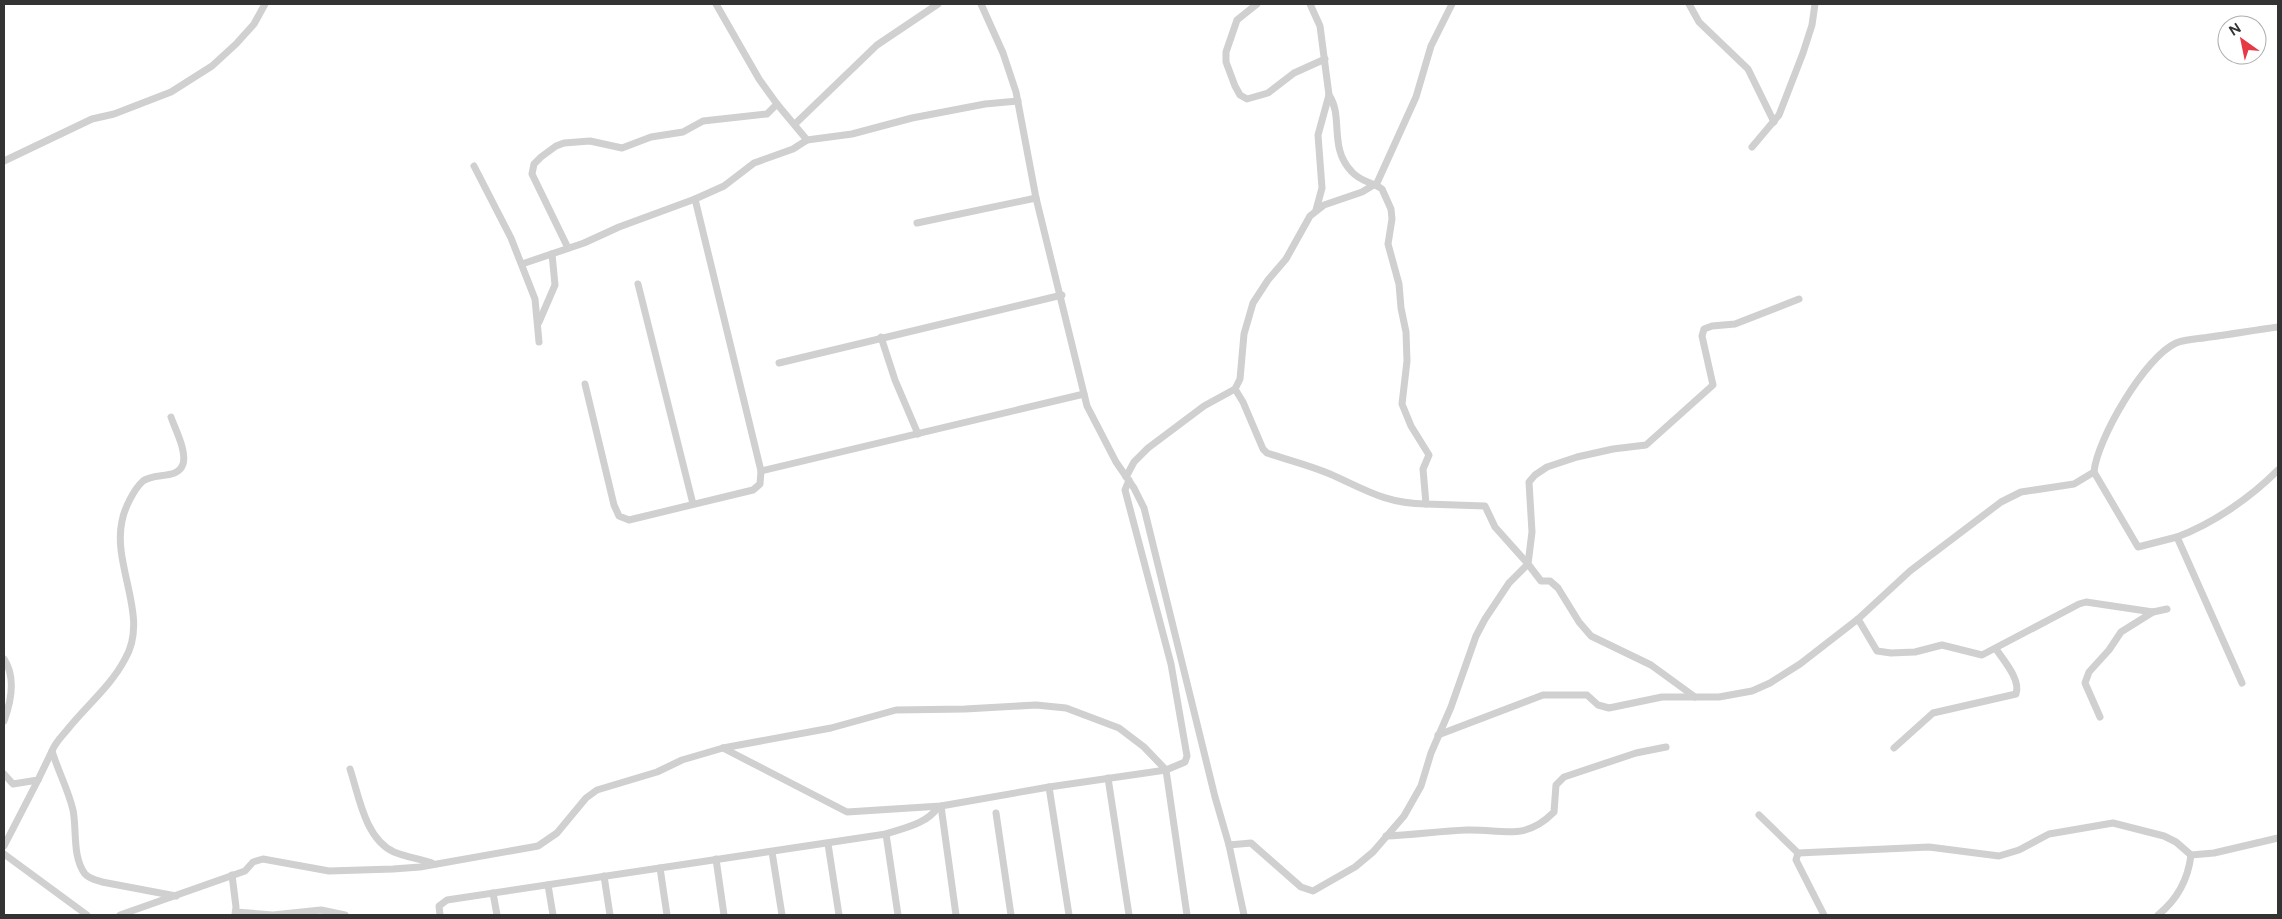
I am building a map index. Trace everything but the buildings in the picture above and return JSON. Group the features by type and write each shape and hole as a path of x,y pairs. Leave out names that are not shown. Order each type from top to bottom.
{"street":[{"path":"4,161 92,119 114,114 172,92 212,66 236,44 254,24 265,4"},
{"path":"716,4 736,42 777,104 807,140"},
{"path":"795,124 877,45 938,4"},
{"path":"981,4 1003,53 1018,101 1036,198 1062,295 1084,394 1096,425 1144,508 1213,788 1230,845 1244,915"},
{"path":"1257,4 1238,20 1226,52 1226,62 1240,95 1247,99 1268,93 1294,73 1325,59"},
{"path":"1310,4 1320,26 1329,95 1333,103 1338,150 1352,172 1361,180 1375,185 1384,191 1391,209 1392,219 1388,244 1399,284 1406,332 1407,361 1402,404 1411,426 1429,455 1423,469 1426,504"},
{"path":"723,748 809,790 847,812 939,807 1049,787 1166,770 1185,762 1188,756 1171,664 1125,490 1127,478 1134,462 1148,448 1204,406 1235,389 1242,366 1244,334 1253,303 1268,280 1286,259 1310,216 1316,210 1375,185 1380,179 1416,97 1431,46 1452,4"},
{"path":"1689,4 1699,22 1748,69 1774,122"},
{"path":"1752,147 1779,115 1812,26 1814,4"},
{"path":"1316,210 1322,188 1318,135 1329,95"},
{"path":"522,264 695,199 724,186 754,163 792,149 807,140 852,134 912,118 985,104 1018,101"},
{"path":"568,248 532,174 534,164 549,151 564,143 590,142 622,148 651,137 682,132 703,122 767,114 777,104"},
{"path":"474,166 522,264 535,299 540,342"},
{"path":"917,223 1036,198"},
{"path":"585,384 614,505 619,516 629,520 753,490 762,480 695,199"},
{"path":"539,322 555,284 552,254"},
{"path":"638,284 693,504"},
{"path":"779,363 1062,295"},
{"path":"1230,845 1251,843 1302,887 1313,892 1355,867 1373,852 1404,816 1421,786 1438,735 1451,707 1476,636 1485,619 1509,584 1528,564 1532,532 1529,482 1534,475 1548,467 1590,454 1646,444 1713,385 1702,336 1704,329 1712,326 1735,324 1799,299"},
{"path":"2278,327 2182,341 2168,349 2148,368 2113,421 2096,458 2094,472 2138,547 2191,532 2249,496 2278,470"},
{"path":"881,337 895,380 918,434"},
{"path":"1235,389 1243,402 1262,450 1267,453 1302,462 1390,501 1408,504 1485,506 1495,527 1541,581 1550,581 1558,588 1579,622 1591,636 1651,665 1695,697"},
{"path":"761,471 1084,394"},
{"path":"4,846 52,751 74,721 103,690 126,660 133,626 133,611 122,558 121,523 129,503 143,481 159,475 175,473 183,463 183,454 171,416"},
{"path":"1438,735 1543,695 1587,695 1598,705 1609,708 1662,697 1695,697 1752,691 1770,683 1800,664 1858,619 1910,570 2000,502 2021,492 2074,484 2094,472"},
{"path":"2177,537 2242,683"},
{"path":"1858,619 1874,649 1881,652 1915,652 1942,645 1982,655 2086,602 2153,612"},
{"path":"2100,717 2085,683 2089,672 2109,650 2121,632 2153,612 2167,609"},
{"path":"1894,748 1933,714 2016,694 2017,689 2014,678 1996,649"},
{"path":"4,659 8,666 11,694 4,721"},
{"path":"120,915 245,871 253,862 263,859 329,871 393,869 538,846 557,833 586,798 597,790 657,772 682,760 723,748 831,728 896,710 1036,705 1066,708 1119,728 1144,747 1166,770 1187,915"},
{"path":"1386,836 1470,830 1511,833 1529,828 1547,819 1554,812 1556,785 1564,777 1636,753 1666,747"},
{"path":"52,751 68,792 73,812 78,852 85,874 91,879 102,882 176,896"},
{"path":"350,769 367,822 378,840 394,852 434,864"},
{"path":"4,774 13,784 38,780"},
{"path":"1108,778 1129,915"},
{"path":"1049,787 1069,915"},
{"path":"440,915 439,906 447,900 886,834 925,820 939,807"},
{"path":"939,807 956,915"},
{"path":"996,813 1011,915"},
{"path":"1759,815 1798,853 1929,848 1999,856 2020,850 2049,834 2113,823 2164,836 2176,842 2191,855 2214,853 2278,838"},
{"path":"886,834 898,915"},
{"path":"828,844 839,915"},
{"path":"772,852 782,915"},
{"path":"1798,853 1796,860 1824,915"},
{"path":"4,854 87,915"},
{"path":"2158,915 2171,905 2182,887 2189,871 2191,855"},
{"path":"716,860 724,915"},
{"path":"660,868 667,915"},
{"path":"232,875 235,913 278,915 322,910 345,915"},
{"path":"604,876 610,915"},
{"path":"548,885 553,915"},
{"path":"493,893 496,915"}]}
